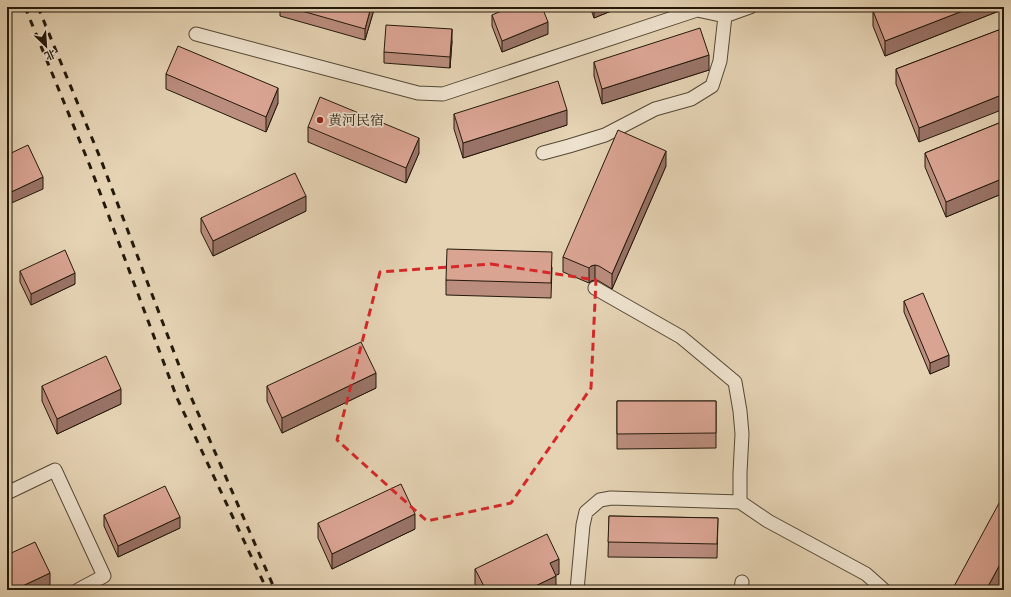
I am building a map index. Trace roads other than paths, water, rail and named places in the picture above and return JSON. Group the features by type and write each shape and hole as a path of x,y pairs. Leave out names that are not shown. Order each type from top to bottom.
{"street":[{"path":"196,34 418,93 443,94 697,10 725,16 750,7"},
{"path":"543,153 605,135 655,109 691,99 712,86 720,62 725,16"},
{"path":"595,288 681,337 735,382 742,434 740,502"},
{"path":"7,493 55,470 104,576 78,590"},
{"path":"577,590 582,525 586,512 600,500 612,498 740,502 768,521 866,574 884,590"}],"railway":[{"path":"25,7 90,166 177,398 267,590"},
{"path":"38,7 101,160 191,397 275,590"}],"place":[{"name":"黄河民宿","path":"320,120"}]}
